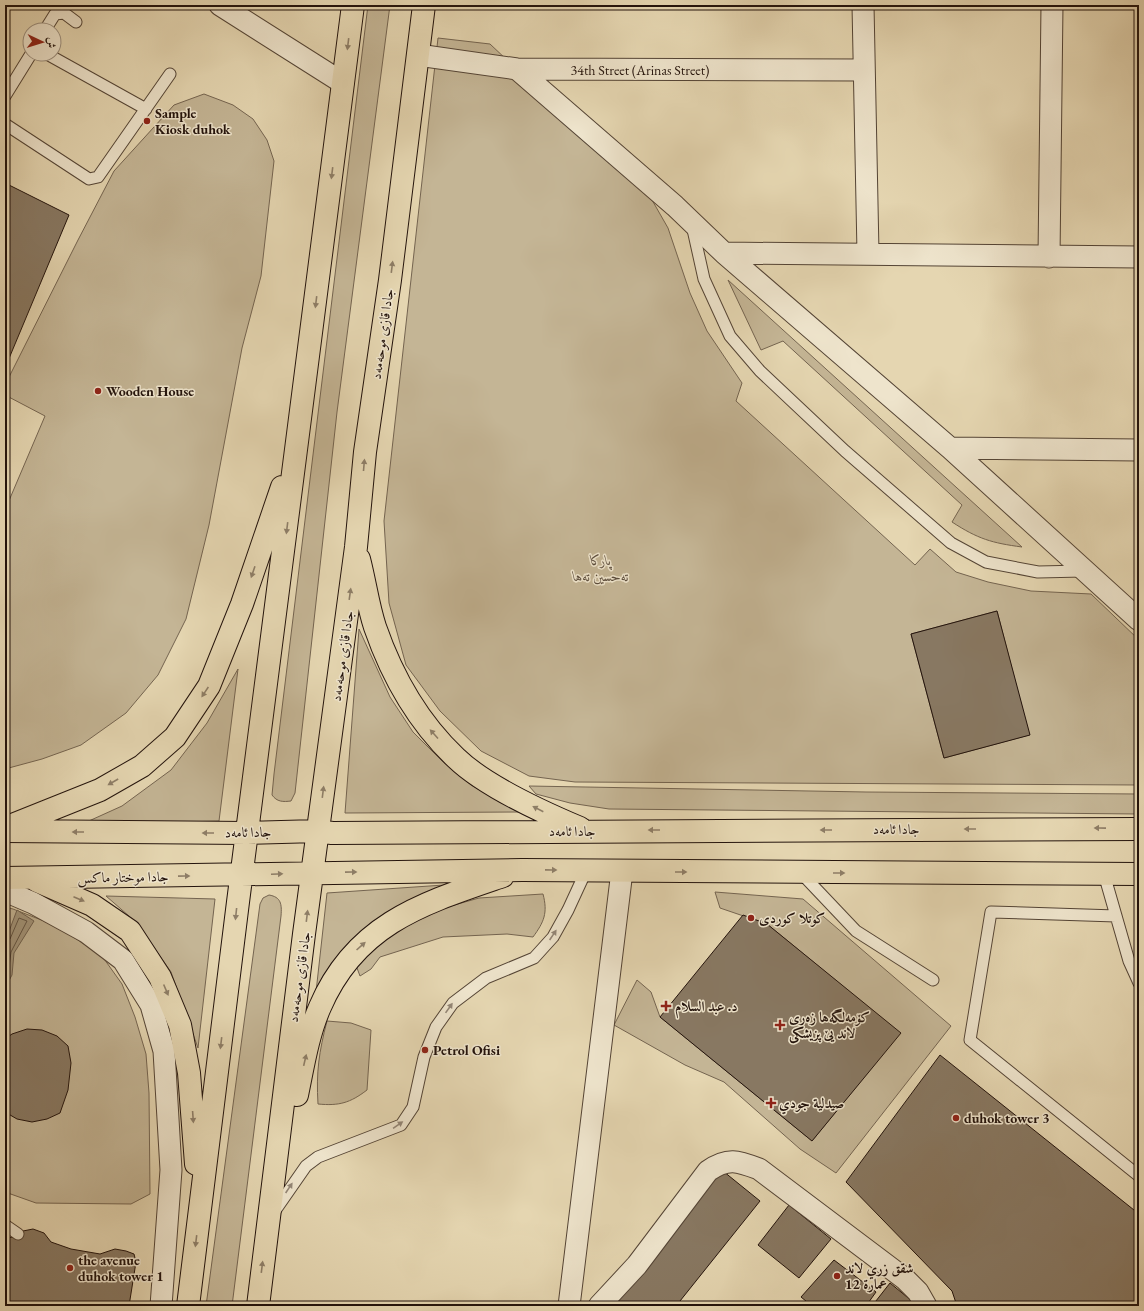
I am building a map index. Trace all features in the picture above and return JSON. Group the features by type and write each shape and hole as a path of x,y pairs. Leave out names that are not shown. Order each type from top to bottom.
{"main road":[{"path":"188,1306 241,875 298,442 353,5"},
{"name":"جادا قازی موحەمەد","path":"258,1306 312,873 356,547 365,452 390,280 424,5"},
{"path":"5,828 100,790 142,766 175,737 209,686 242,604 298,442"},
{"path":"356,547 375,627 394,671 422,721 457,759 495,786 587,831"},
{"name":"جادا ئامەد","path":"5,831 247,833 318,831 1139,829"},
{"path":"241,875 522,870 1139,874"},
{"path":"268,1221 308,1047 320,1008 336,974 353,953 391,921 414,909 446,896 522,870"},
{"name":"جادا موختار ماكس","path":"5,878 241,875"},
{"path":"30,878 92,905 130,932 160,977 180,1025 189,1073 200,1212"}],"street":[{"path":"220,5 343,83"},
{"path":"864,5 868,253"},
{"path":"1049,257 1052,5"},
{"name":"34th Street (Arinas Street)","path":"418,56 517,69 864,70"},
{"path":"517,69 690,220 724,252 950,448 1083,571 1139,620"},
{"path":"724,252 1139,257"},
{"path":"950,448 1139,450"},
{"path":"569,1306 622,871"},
{"path":"5,891 33,903 86,932 123,960 151,1005 164,1051 171,1170 162,1306"},
{"path":"599,1306 637,1265 708,1171 720,1162 739,1161 759,1169 905,1279 918,1292 926,1306"}],"lane":[{"path":"50,22 55,14 64,13 76,22"},
{"path":"5,96 26,62"},
{"path":"61,62 146,109"},
{"path":"5,124 89,179 98,177 170,74"},
{"path":"690,220 704,279 730,336 760,371 846,451 951,543 986,562 1038,572 1083,571"},
{"path":"268,1221 306,1166 318,1157 401,1125 413,1107 424,1057 436,1028 453,1003 486,978 534,958 553,937 568,910 586,871"},
{"path":"801,872 856,931 933,980"},
{"path":"1104,874 1129,961 1139,983"},
{"path":"1116,916 991,912 970,1040 1139,1176"},
{"path":"5,1225 18,1234"}],"green space":[{"path":"368,5 390,5 337,412 295,793 291,801 283,801 276,799 272,795 274,774"},
{"name":"پارکا تەحسین تەها","path":"438,38 490,44 648,193 668,228 690,293 707,331 742,383 736,401 915,565 930,549 956,572 988,582 1031,591 1091,594 1139,640 1139,785 575,782 529,776 481,751 440,711 406,665 389,603 384,521","holes":["997,611 1029,735 944,758 911,634"]},
{"path":"204,94 233,105 253,119 267,140 274,161 261,276 242,348 209,525 186,619 158,675 126,713 81,745 42,759 5,769 5,510 45,416 5,395 5,385 114,171 174,105"},
{"path":"728,280 1022,547 1002,544 986,539 970,533 952,522 962,505 783,341 761,350"},
{"path":"359,629 390,697 413,732 442,761 471,785 519,812 345,813"},
{"path":"238,669 219,821 80,825 122,806 171,770 207,723"},
{"path":"529,786 866,792 1139,794 1139,814 609,809 570,803 536,794"},
{"path":"444,885 386,913 350,942 316,992 327,893"},
{"path":"715,892 803,899 951,1026 836,1173 800,1149 724,1082 685,1065 614,1025 637,980 651,992 660,1017 812,1141 900,1033 767,924 720,908"},
{"path":"543,894 545,907 544,917 540,927 533,937 507,934 443,937 380,957 371,969 360,976 357,968 357,962 400,927 440,909 479,898"},
{"path":"269,895 276,897 280,902 281,916 232,1306 206,1306 260,904 263,898"},
{"path":"106,896 215,899 198,1048 171,972 137,923"},
{"path":"5,907 44,921 72,936 102,956 122,984 135,1017 146,1054 149,1093 150,1194 131,1204 36,1203 5,1192"},
{"path":"327,1021 351,1023 371,1030 367,1090 350,1101 344,1103 318,1104 317,1082 319,1062"}],"water":[{"path":"17,910 34,921 14,953 12,975 5,988 5,942"}],"building":[{"path":"5,183 69,215 5,368"},
{"path":"997,611 1030,735 944,758 911,634"},
{"name":"کۆمه‌لگه‌ها زه‌ری لاند یێ پزیشکی","path":"743,915 767,924 901,1033 812,1141 660,1017"},
{"path":"27,1029 42,1030 57,1036 68,1046 71,1063 68,1090 60,1113 47,1119 32,1122 17,1119 5,1112 5,1039 12,1034"},
{"name":"duhok tower 3","path":"940,1055 1139,1214 1139,1306 957,1306 952,1291 846,1182"},
{"path":"718,1167 760,1201 676,1306 625,1306 615,1298"},
{"path":"789,1205 831,1239 799,1278 758,1245"},
{"name":"the avenue duhok tower 1","path":"33,1229 44,1233 51,1242 71,1249 100,1254 115,1249 134,1254 136,1262 129,1306 5,1306 5,1238 14,1237 23,1231"},
{"name":"شقق زري لاند عمارة 12","path":"834,1260 876,1292 866,1306 812,1306 801,1297"},
{"path":"890,1283 918,1306 872,1306"}],"place":[{"name":"Sample Kiosk duhok","path":"147,121"},
{"name":"Wooden House","path":"98,391"},
{"name":"كوتلا كوردی","path":"751,918"},
{"name":"د. عبد السلام","path":"666,1006"},
{"name":"کۆمه‌لگه‌ها زه‌ری لاند یێ پزیشکی","path":"780,1025"},
{"name":"Petrol Ofisi","path":"425,1050"},
{"name":"صيدلية جودي","path":"771,1103"},
{"name":"duhok tower 3","path":"956,1118"},
{"name":"the avenue duhok tower 1","path":"70,1268"},
{"name":"شقق زري لاند عمارة 12","path":"837,1276"}]}
